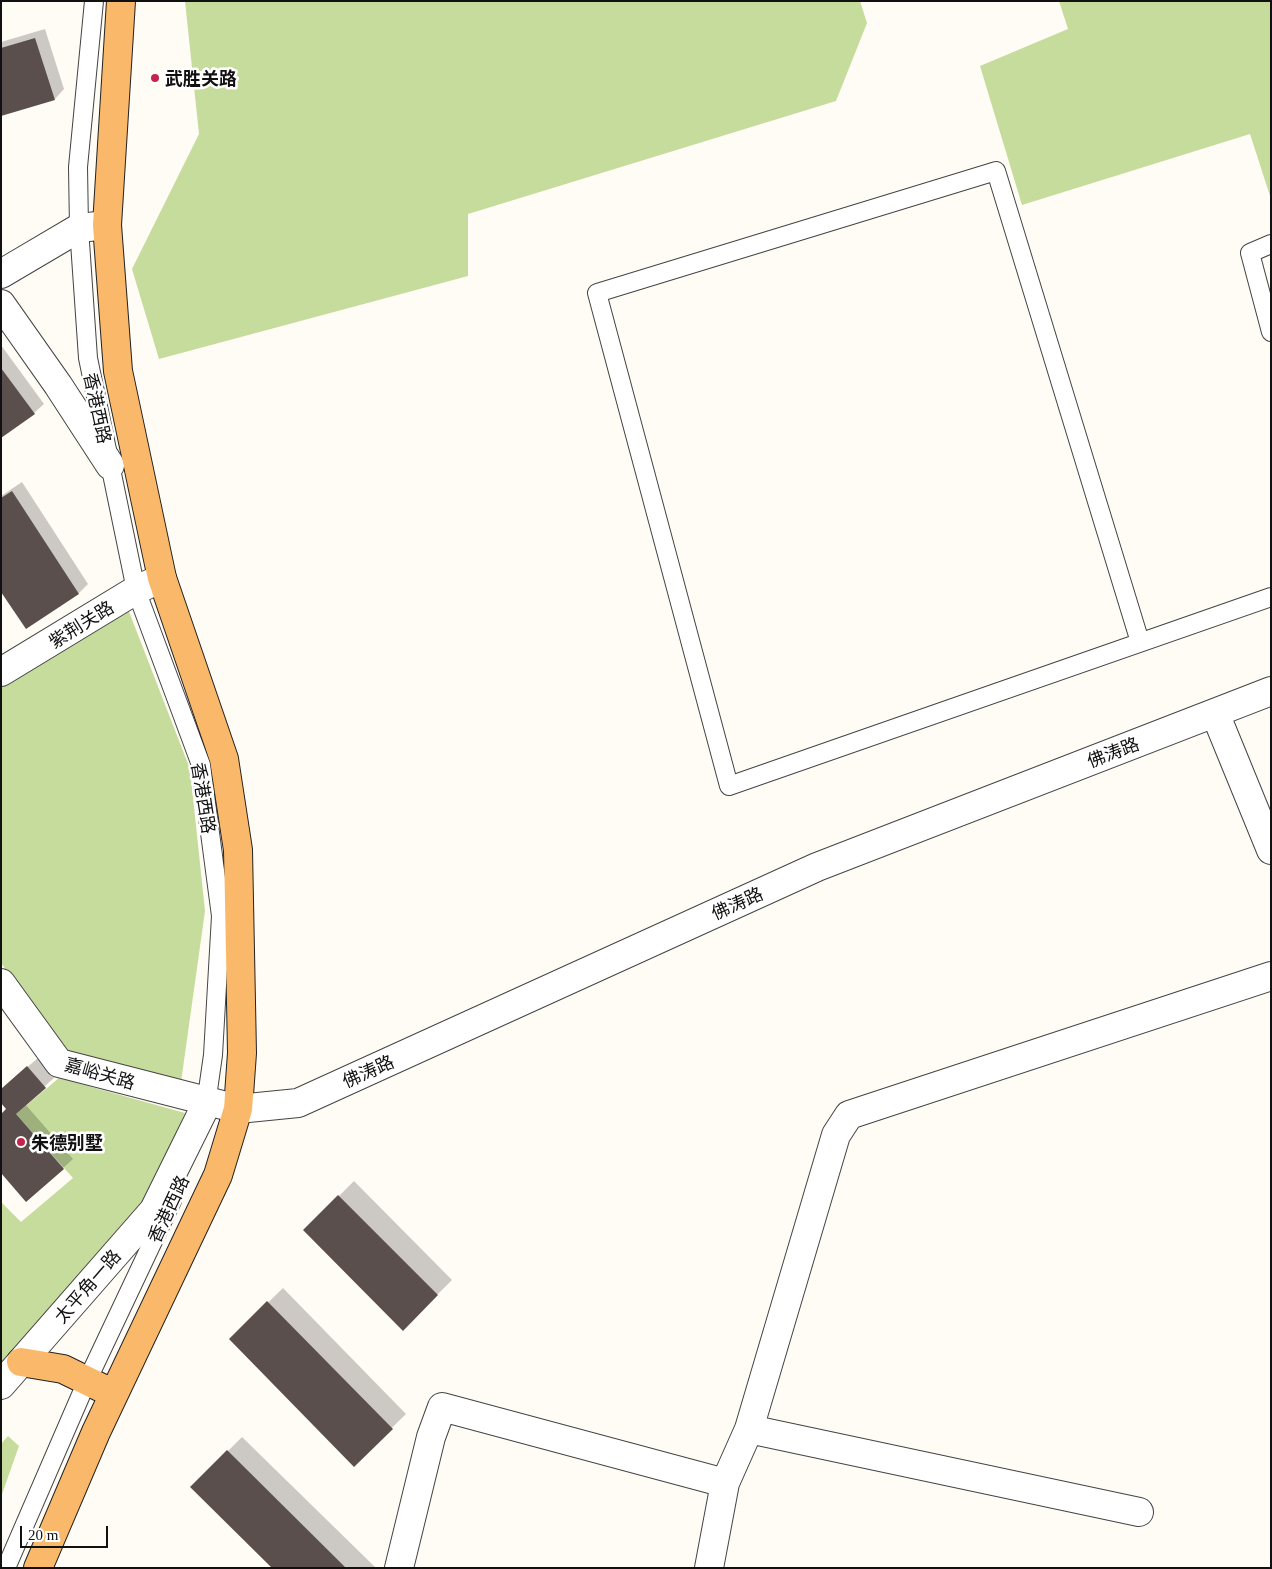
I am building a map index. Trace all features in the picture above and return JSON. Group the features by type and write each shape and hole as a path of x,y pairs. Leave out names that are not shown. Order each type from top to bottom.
{"main road":[{"name":"香港西路","path":"38,1568 96,1432 218,1175 238,1110 242,1053 238,850 224,760 162,578 118,370 107,225 121,1"},
{"path":"21,1362 63,1370 114,1394"}],"street":[{"path":"1,274 79,228 107,225"},
{"path":"1,304 58,385 110,465"},
{"name":"紫荆关路","path":"1,672 136,590 162,578"},
{"name":"佛涛路","path":"207,1102 238,1110 298,1103 817,867 1271,691"},
{"path":"1215,713 1271,850"},
{"path":"709,1568 725,1483 749,1429 836,1135 849,1115 1271,976"},
{"name":"嘉峪关路","path":"1,983 59,1063 207,1102"},
{"name":"太平角一路","path":"1,1385 154,1210 207,1102"},
{"path":"399,1568 431,1437 442,1407 725,1483"},
{"path":"749,1429 1139,1512"}],"lane":[{"name":"香港西路","path":"6,1568 88,1381 187,1169 207,1102 213,1056 221,916 202,765 136,590 88,358 79,228 78,167 94,1"},
{"path":"1140,642 996,170 597,293 729,786 1271,597"},
{"path":"1271,244 1250,253 1271,332"}],"green space":[{"path":"185,1 860,1 867,23 836,101 468,214 468,276 159,359 132,269 199,134"},
{"path":"1059,1 1271,1 1271,199 1250,134 1022,205 980,66 1068,29"},
{"path":"128,609 190,769 205,911 180,1089 64,1051 1,963 1,685"},
{"path":"59,1078 185,1113 139,1218 1,1371 1,1202 21,1222 73,1178 16,1114"},
{"path":"8,1436 19,1446 1,1497 1,1444"}],"building":[{"path":"35,38 55,100 1,116 1,48"},
{"path":"1,368 35,414 1,438"},
{"path":"12,491 79,594 26,629 1,592 1,498"},
{"name":"朱德别墅","path":"27,1066 46,1088 16,1114 64,1169 26,1202 1,1173 1,1114 6,1109 1,1103 1,1089"},
{"path":"338,1195 438,1295 403,1331 303,1230"},
{"path":"267,1301 393,1429 354,1467 229,1339"},
{"path":"227,1450 346,1568 272,1568 190,1487"}],"place":[{"name":"武胜关路","path":"155,78"},
{"name":"朱德别墅","path":"21,1142"}]}
